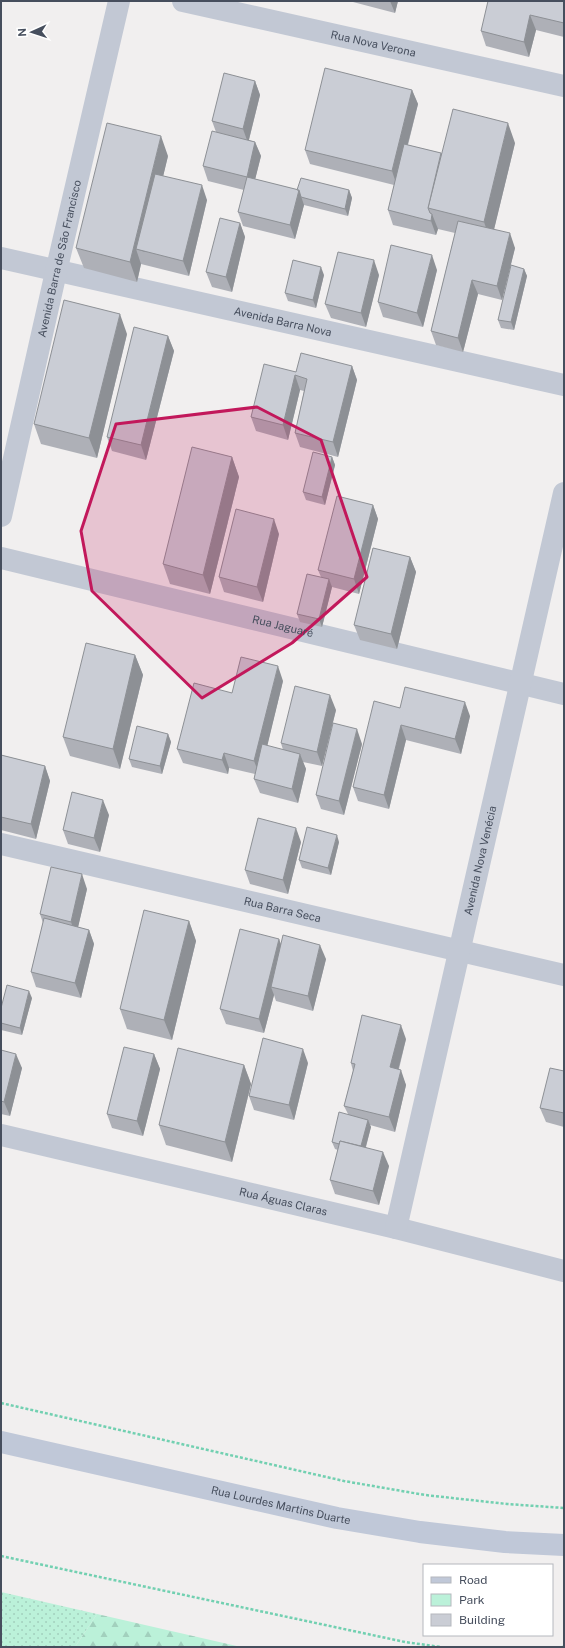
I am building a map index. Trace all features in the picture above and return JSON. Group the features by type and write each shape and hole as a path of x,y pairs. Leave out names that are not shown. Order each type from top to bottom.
{"main road":[{"name":"Rua Lourdes Martins Duarte","path":"1,1442 337,1518 420,1532 504,1542 564,1545"}],"street":[{"name":"Avenida Barra de São Francisco","path":"1,516 119,1"},
{"name":"Rua Nova Verona","path":"183,1 564,86"},
{"name":"Avenida Barra Nova","path":"1,258 56,272 564,385"},
{"name":"Avenida Nova Venécia","path":"396,1228 564,493"},
{"name":"Rua Jaguaré","path":"1,558 564,694"},
{"name":"Rua Barra Seca","path":"1,844 564,975"},
{"name":"Rua Águas Claras","path":"1,1136 396,1228 564,1271"}],"path":[{"path":"1,1404 344,1481 425,1495 507,1504 564,1508"},
{"path":"1,1556 405,1642 441,1647"}],"highlighted area":[{"path":"257,407 321,440 367,577 292,643 202,698 92,591 81,531 116,424"}],"green space":[{"path":"1,1592 97,1614 75,1647 1,1647"},
{"path":"97,1614 241,1647 75,1647"}],"building":[{"path":"488,1 564,1 564,23 530,15 524,42 481,31"},
{"path":"325,68 412,90 392,171 305,150"},
{"path":"224,73 255,81 243,129 212,121"},
{"path":"453,109 508,123 484,222 428,208"},
{"path":"107,123 161,136 130,262 76,248"},
{"path":"212,131 255,142 247,177 203,166"},
{"path":"404,144 441,153 428,208 432,214 431,221 388,210"},
{"path":"155,174 202,185 183,261 136,249"},
{"path":"247,177 299,190 290,225 238,212"},
{"path":"301,178 349,190 345,209 301,197 299,190 297,190"},
{"path":"220,218 240,223 226,277 206,272"},
{"path":"458,221 510,233 497,286 472,280 458,338 431,331"},
{"path":"391,245 432,255 417,313 378,302"},
{"path":"338,252 374,260 361,313 325,304"},
{"path":"293,260 321,267 313,300 285,293"},
{"path":"511,265 524,269 511,322 498,320"},
{"path":"64,300 120,314 89,438 34,424"},
{"path":"134,327 168,336 141,445 107,437"},
{"path":"301,353 352,366 333,442 295,433 307,379 295,375 283,425 251,417 264,364 296,372"},
{"path":"192,447 232,457 203,575 163,564"},
{"path":"313,452 332,457 322,497 303,492"},
{"path":"337,496 373,505 354,579 318,570"},
{"path":"236,509 274,519 257,587 219,577"},
{"path":"373,548 410,557 391,634 354,625"},
{"path":"307,574 329,579 319,619 297,614"},
{"path":"86,643 135,655 113,749 63,737"},
{"path":"241,657 278,666 254,761 224,753 222,760 177,749 194,683 232,693"},
{"path":"295,686 330,695 317,752 281,743"},
{"path":"405,687 465,702 455,739 401,725 384,795 353,787 374,701 400,708"},
{"path":"333,723 357,729 339,801 316,795"},
{"path":"137,726 168,734 160,766 129,759"},
{"path":"262,744 300,754 292,789 254,779"},
{"path":"1,755 45,766 31,824 1,817"},
{"path":"72,792 103,800 94,838 63,830"},
{"path":"258,818 296,828 283,880 245,870"},
{"path":"307,827 337,835 328,868 299,860"},
{"path":"51,867 82,874 71,922 40,914"},
{"path":"144,910 189,921 164,1020 120,1009"},
{"path":"44,918 89,930 75,983 31,972"},
{"path":"240,929 279,939 259,1019 220,1009"},
{"path":"283,935 320,945 308,996 271,987"},
{"path":"7,985 29,991 20,1028 1,1023 1,1008"},
{"path":"362,1015 401,1025 390,1067 401,1070 389,1117 344,1106 355,1064 351,1063"},
{"path":"263,1038 303,1049 289,1105 249,1096"},
{"path":"124,1047 154,1054 137,1121 107,1114"},
{"path":"178,1048 244,1065 225,1142 159,1125"},
{"path":"1,1050 16,1054 4,1102 1,1101"},
{"path":"550,1068 564,1071 564,1113 540,1108"},
{"path":"339,1112 368,1120 361,1146 340,1141 339,1144 332,1142"},
{"path":"340,1141 383,1152 373,1191 330,1180"}]}
